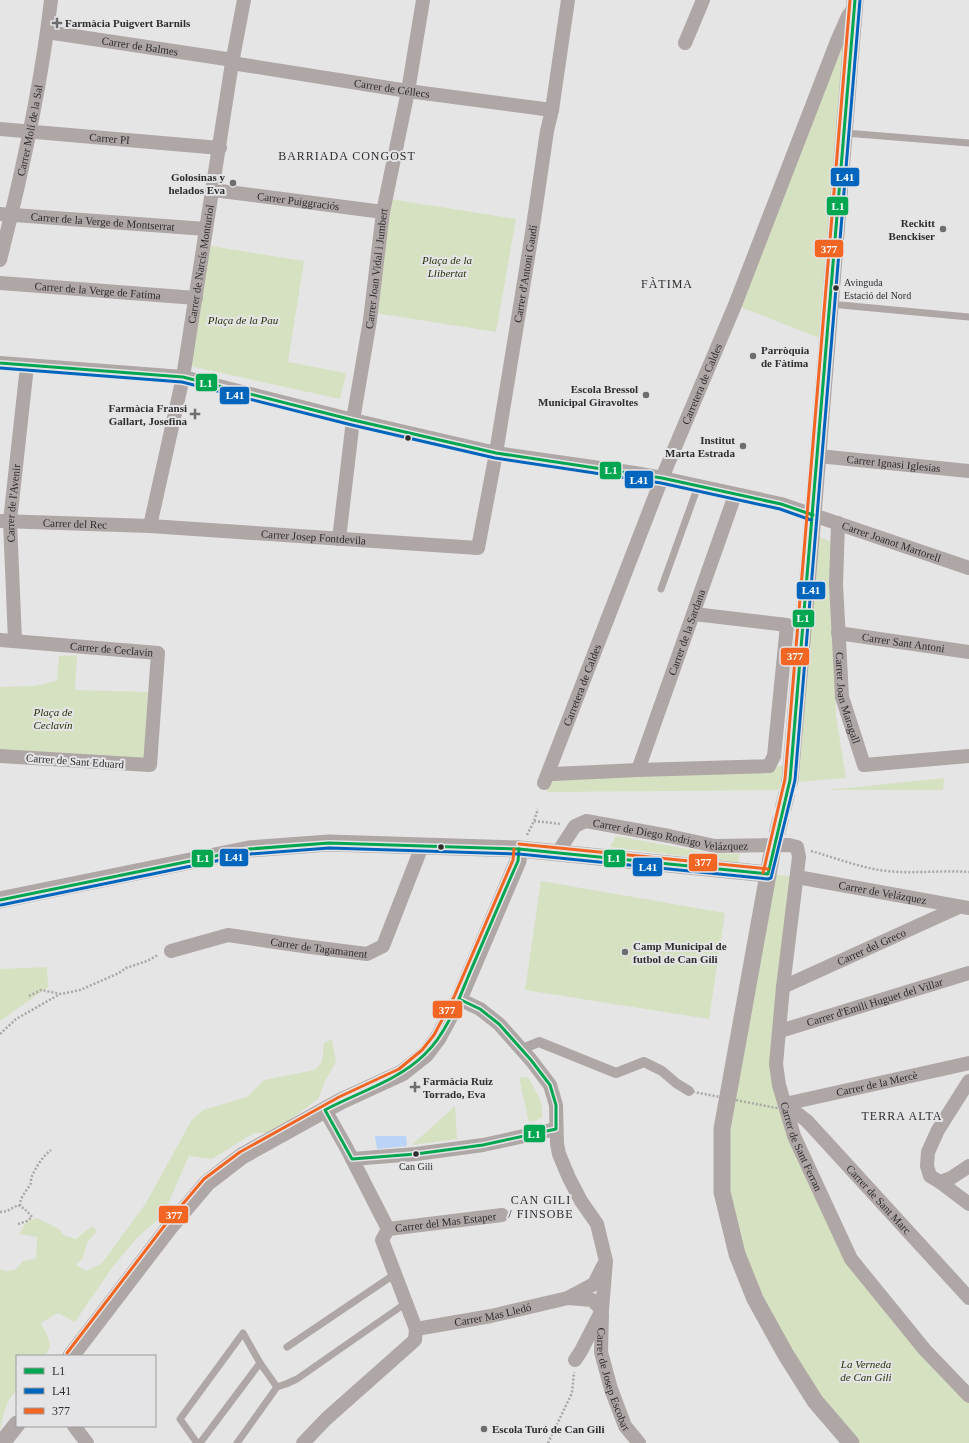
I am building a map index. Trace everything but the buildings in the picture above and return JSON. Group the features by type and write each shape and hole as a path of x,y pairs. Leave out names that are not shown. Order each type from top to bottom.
{"street":[{"name":"Carrer Molí de la Sal","path":"0,260 6,214 30,131 51,0"},
{"name":"Carrer de Narcís Monturiol","path":"150,526 183,377 212,190 244,0"},
{"name":"Carrer Joan Vidal i Jumbert","path":"339,539 353,420 370,320 383,212 408,91 423,0"},
{"name":"Carrer d'Antoni Gaudí","path":"478,548 496,453 547,131 552,110 568,0"},
{"path":"685,43 703,0"},
{"path":"790,780 845,133 854,4"},
{"name":"Carretera de Caldes","path":"638,770 548,779 662,478 735,305 836,41 854,4"},
{"name":"Carrer de Balmes","path":"47,32 233,61"},
{"name":"Carrer de Céllecs","path":"233,61 408,91 552,110"},
{"name":"Carrer PI","path":"0,129 220,148"},
{"name":"Carrer Puiggraciós","path":"212,190 383,212"},
{"name":"Carrer de la Verge de Montserrat","path":"6,214 206,229"},
{"name":"Carrer de la Verge de Fatima","path":"0,283 196,298"},
{"name":"Carrer Joanot Martorell","path":"0,363 183,377 353,420 496,453 662,478 781,504 969,568"},
{"name":"Carrer de l'Avenir","path":"14,641 5,521 27,366"},
{"name":"Carrer Ignasi Iglesias","path":"818,456 969,471"},
{"name":"Carrer de la Sardana","path":"638,770 735,495"},
{"name":"Carrer del Rec","path":"5,521 150,526"},
{"name":"Carrer Joan Maragall","path":"838,523 836,584 842,697 864,765 969,756"},
{"name":"Carrer Josep Fontdevila","path":"150,526 478,548"},
{"path":"638,770 769,766 774,756 787,625 694,614"},
{"name":"Carrer Sant Antoni","path":"838,633 969,652"},
{"name":"Carrer de Ceclavin","path":"0,640 158,653 150,765"},
{"name":"Carrer de Sant Eduard","path":"0,756 150,765"},
{"name":"Carrer de Diego Rodrigo Velázquez","path":"558,852 575,826 586,821 603,823 715,846 789,845 797,848"},
{"path":"0,900 250,849 329,843 422,846 522,844 558,852 687,866 770,866 722,1128 722,1192 737,1254 755,1299 786,1355 815,1401 851,1443"},
{"path":"71,1355 169,1228 207,1183 242,1156 340,1101 402,1073 426,1054 438,1038 459,999 518,861 522,844"},
{"name":"Carrer de Tagamanent","path":"171,951 228,935 367,954 383,946 422,846"},
{"name":"Carrer de Sant Ferran","path":"797,848 799,857 783,987 776,1064 779,1085 794,1136 851,1259 925,1350 969,1396"},
{"name":"Carrer de Velázquez","path":"797,877 964,908"},
{"name":"Carrer del Greco","path":"783,987 964,908"},
{"name":"Carrer d'Emili Huguet del Villar","path":"780,1031 969,973"},
{"name":"Carrer de Josep Escobar","path":"459,999 480,1009 499,1024 532,1060 550,1085 556,1105 556,1129 559,1154 569,1178 597,1224 606,1261 602,1310 601,1352 611,1389 625,1426 639,1443"},
{"path":"522,1049 539,1042 616,1073 644,1062 662,1071 676,1083 689,1090"},
{"name":"Carrer de la Mercè","path":"786,1107 969,1063"},
{"path":"969,1081 938,1130 928,1152 926,1166 930,1176 969,1204"},
{"name":"Carrer de Sant Marc","path":"786,1107 807,1121 969,1298"},
{"path":"303,1443 415,1334 406,1303 382,1240 388,1229 352,1159 324,1110"},
{"path":"352,1159 416,1154 483,1145 556,1129"},
{"path":"940,1182 951,1178 969,1166"},
{"name":"Carrer del Mas Estaper","path":"388,1229 502,1215"},
{"name":"Carrer Mas Lledó","path":"415,1334 568,1298 594,1284 606,1261"},
{"name":"Carrer Mas Lledó","path":"568,1298 592,1300 602,1310"},
{"path":"575,1360 602,1310"},
{"path":"575,1360 601,1352"},
{"path":"2,1443 16,1425"},
{"path":"75,1427 87,1443"}],"lane":[{"path":"845,133 969,143"},
{"path":"830,304 969,317"},
{"path":"661,589 698,486"},
{"path":"288,1346 395,1274"},
{"path":"237,1443 277,1387 297,1379 406,1303"},
{"path":"196,1443 180,1418 243,1333 260,1363 277,1387"},
{"path":"200,1443 260,1363"}],"path":[{"path":"522,844 538,810"},
{"path":"534,821 575,826"},
{"path":"797,848 885,871 915,873 950,870 969,872"},
{"path":"0,1034 16,1019 61,994 80,990 119,973 126,968 157,955 171,951"},
{"path":"29,996 40,990 61,994"},
{"path":"689,1090 786,1107"},
{"path":"20,1206 20,1201 23,1194 31,1182 38,1166 46,1154 51,1150"},
{"path":"0,1212 7,1212 18,1205 20,1206 32,1217 27,1221 18,1224"},
{"path":"548,1443 572,1394 575,1360"}],"green space":[{"path":"837,41 851,48 827,341 735,305"},
{"name":"Plaça de la Llibertat","path":"390,199 516,219 496,332 375,313"},
{"name":"Plaça de la Pau","path":"204,245 304,261 288,362 346,373 340,399 185,365"},
{"path":"815,535 833,543 836,716 846,778 799,782"},
{"name":"Plaça de Ceclavín","path":"77,655 75,690 148,692 144,765 0,751 0,687 33,686 57,681 59,656"},
{"path":"785,766 782,790 547,792 549,780"},
{"path":"944,778 943,790 827,790"},
{"path":"616,836 710,853 740,854 738,863 610,847"},
{"name":"La Verneda de Can Gili","path":"768,874 797,877 779,1085 851,1259 969,1400 969,1443 851,1443 815,1401 737,1254 722,1129"},
{"name":"Camp Municipal de futbol de Can Gili","path":"541,881 725,913 709,1019 525,990"},
{"path":"47,967 48,987 0,1021 0,969"},
{"path":"332,1039 336,1062 325,1081 319,1098 273,1133 254,1133 212,1159 189,1156 163,1215 136,1239 111,1269 75,1322 58,1313 41,1323 48,1337 50,1347 46,1355 16,1355 16,1392 7,1404 0,1430 0,1269 5,1271 15,1270 23,1261 36,1259 37,1237 19,1234 27,1221 37,1218 59,1229 63,1235 76,1239 92,1226 97,1231 87,1243 83,1258 76,1265 87,1271 102,1263 146,1203 191,1121 203,1110 247,1097 264,1080 315,1070 322,1062 324,1043"},
{"path":"528,1077 542,1106 542,1117 529,1122 519,1078"},
{"path":"455,1106 457,1139 412,1145"}],"water":[{"path":"375,1136 406,1136 407,1146 377,1149"}],"tunnel":[{"path":"771,858 790,780"}],"transit line":[{"name":"377","path":"763,873 785,779 850,0"},
{"name":"L1","path":"0,900 249,849 329,843 519,849 768,874 790,780 855,0"},
{"name":"L41","path":"1,905 250,854 329,848 519,854 768,879 771,878 795,780 860,0"},
{"name":"L1","path":"0,363 183,377 353,420 496,453 662,478 781,504 813,515"},
{"name":"L41","path":"0,368 182,382 352,425 495,458 661,483 780,509 811,520"},
{"name":"377","path":"519,844 768,869"},
{"name":"377","path":"67,1353 165,1225 204,1179 240,1152 339,1097 399,1069 422,1050 434,1035 454,997 513,860 514,849"},
{"name":"L1","path":"459,999 480,1009 499,1024 531,1060 550,1085 556,1105 556,1129 483,1145 416,1154 352,1159 325,1110 403,1072 425,1054 440,1036 457,1003 518,861 519,849"}],"place":[{"name":"Farmàcia Puigvert Barnils","path":"57,23"},
{"name":"Golosinas y helados Eva","path":"233,183"},
{"name":"Reckitt Benckiser","path":"943,229"},
{"name":"Avinguda Estació del Nord","path":"836,288"},
{"name":"Parròquia de Fàtima","path":"753,356"},
{"name":"Escola Bressol Municipal Giravoltes","path":"646,395"},
{"name":"Farmàcia Fransi Gallart, Josefina","path":"195,414"},
{"name":"Institut Marta Estrada","path":"743,446"},
{"name":"Camp Municipal de futbol de Can Gili","path":"625,952"},
{"name":"Farmàcia Ruiz Torrado, Eva","path":"415,1087"},
{"name":"Can Gili","path":"416,1154"},
{"name":"Escola Turó de Can Gili","path":"484,1429"}],"district":[{"name":"BARRIADA CONGOST","path":"347,156"},
{"name":"FÀTIMA","path":"667,284"},
{"name":"TERRA ALTA","path":"902,1116"},
{"name":"CAN GILI / FINSOBE","path":"541,1207"}]}
